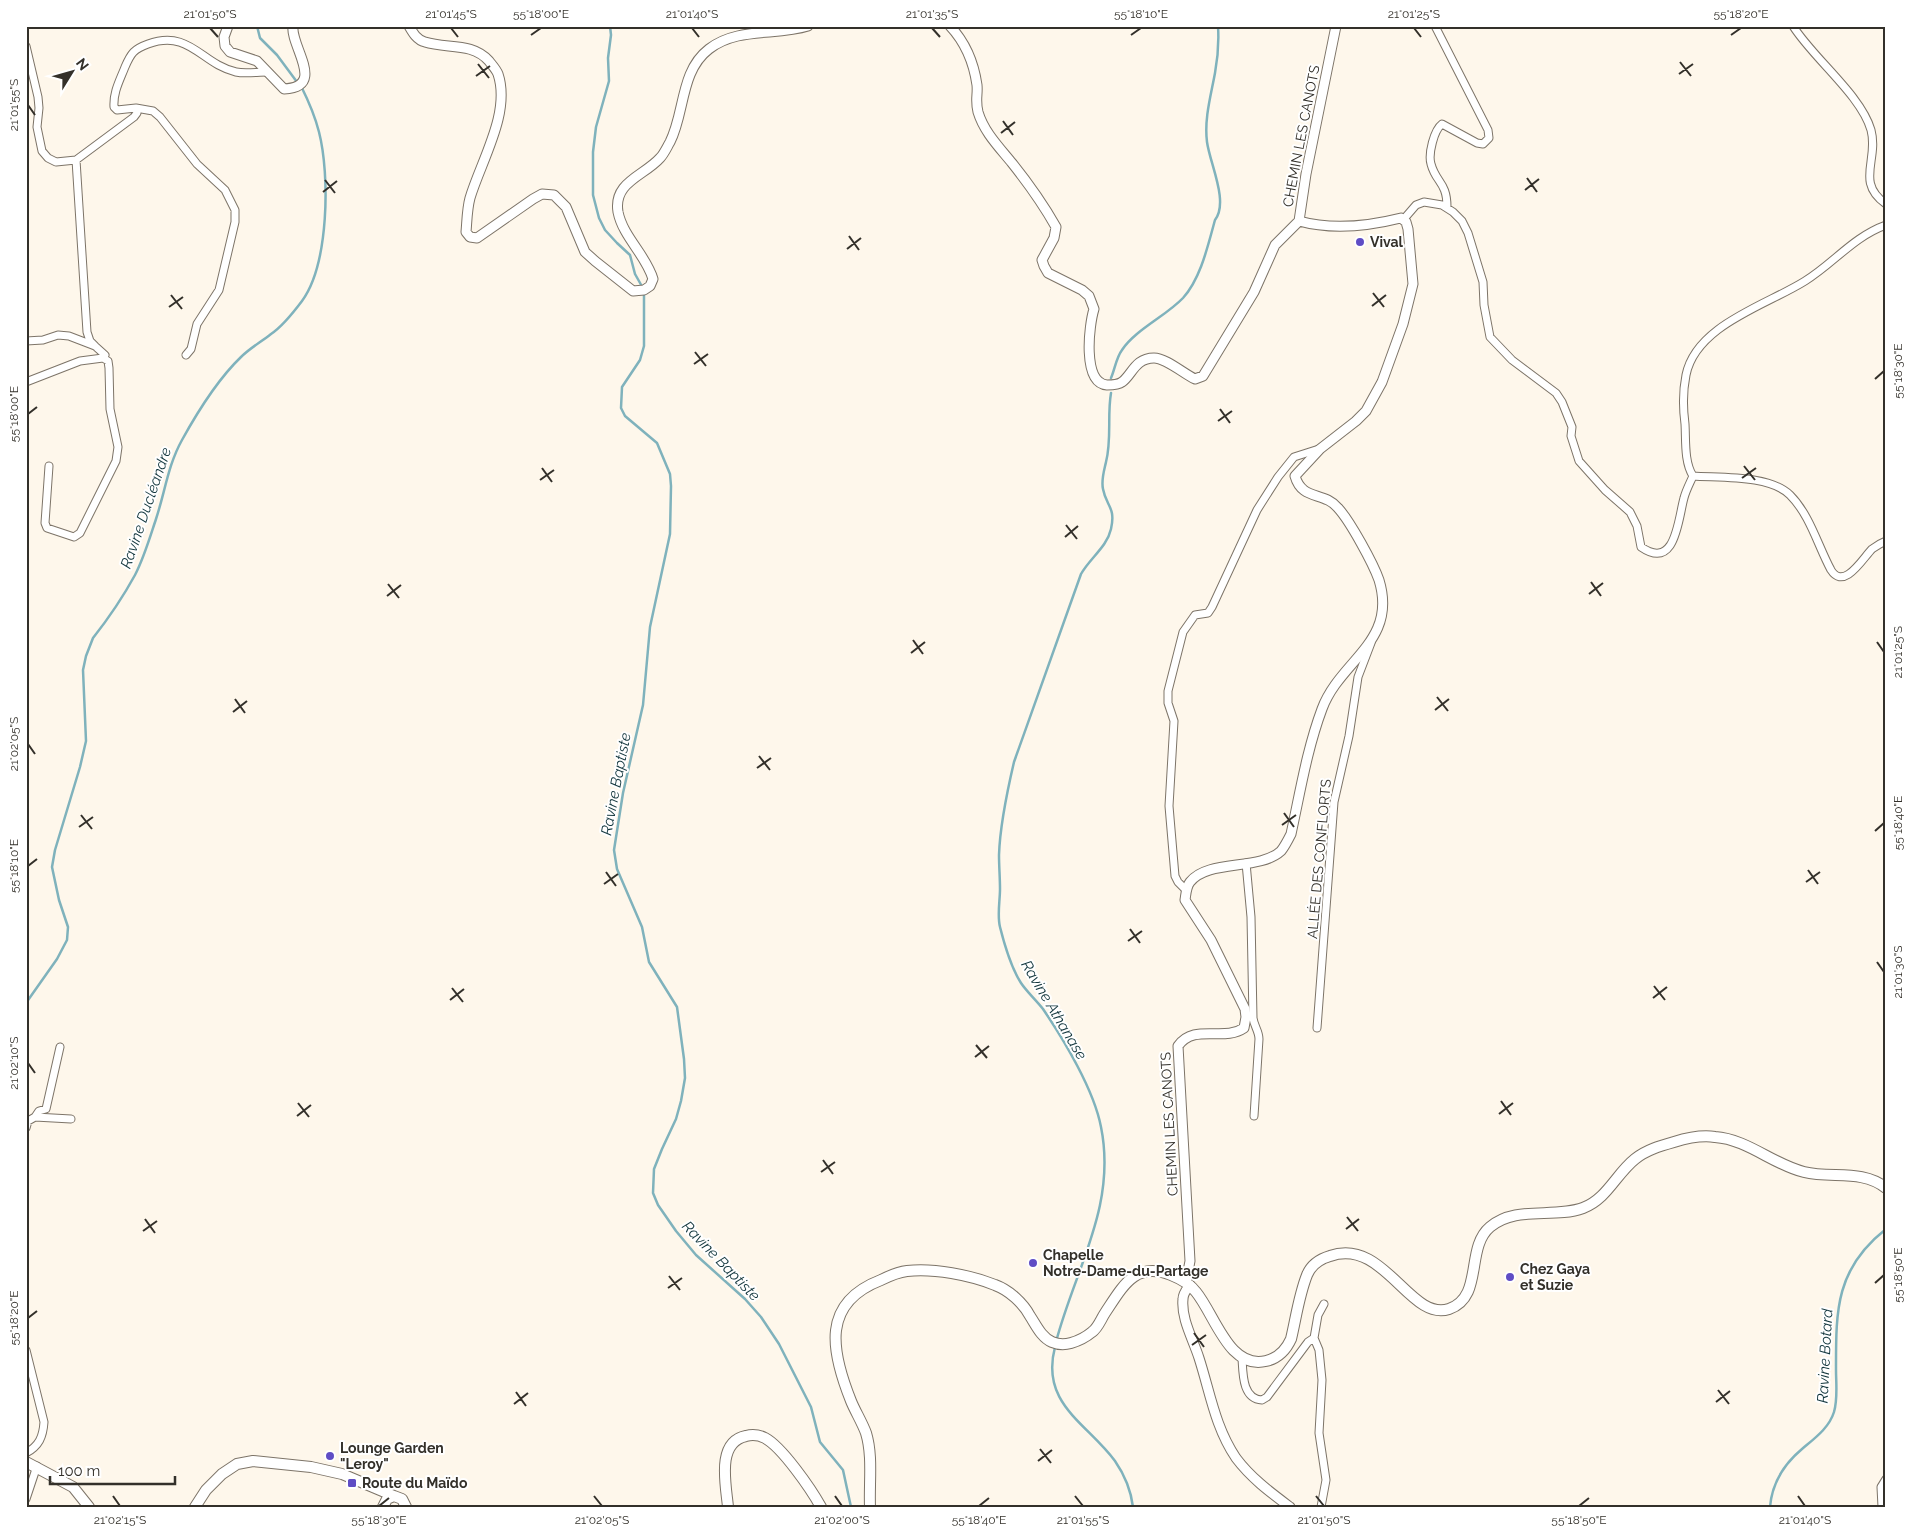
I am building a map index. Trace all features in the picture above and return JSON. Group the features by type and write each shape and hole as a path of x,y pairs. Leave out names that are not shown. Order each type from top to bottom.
{"main road":[{"path":"870,1507 870,1456 866,1432 850,1400 835,1343 836,1323 840,1312 850,1298 871,1284 899,1273 907,1271 944,1272 996,1286 1013,1296 1030,1316 1035,1327 1051,1342 1064,1345 1078,1341 1093,1332 1124,1286 1138,1273 1160,1271 1188,1284 1206,1307 1230,1346 1242,1358 1254,1362 1268,1361 1276,1358 1287,1348 1307,1274 1319,1261 1336,1254 1358,1255 1390,1274 1424,1306 1434,1310 1449,1309 1463,1300 1468,1292 1479,1242 1490,1227 1514,1215 1569,1212 1584,1208 1608,1191 1626,1167 1637,1157 1652,1149 1680,1140 1716,1137 1735,1142 1784,1166 1807,1173 1875,1180 1886,1188"},
{"path":"728,1507 725,1468 730,1448 735,1440 753,1434 765,1438 779,1450 821,1507"},
{"path":"195,1507 206,1490 222,1474 237,1464 252,1461 311,1467 342,1474 398,1497 408,1505"},
{"path":"26,1462 37,1466 73,1487 88,1507"},
{"path":"375,1488 384,1505 390,1497 394,1496"}],"street":[{"path":"228,26 224,37 225,46 230,52 257,61 284,89 291,89 303,83 305,73 304,61 294,39 293,26"},
{"path":"409,26 415,36 424,42 472,49 486,58 496,70 500,82 502,96 499,115 470,200 466,232 470,237 477,238 542,194 554,195 566,208 585,252 623,285 633,291 644,290 650,286 653,279 651,271 621,221 618,211 618,198 625,185 660,158 670,142 688,78 698,62 708,50 720,42 740,36 808,26"},
{"path":"950,26 965,48 973,65 978,87 975,99 991,137 1024,178 1056,227 1054,238 1042,260 1044,266 1048,273 1082,290 1089,296 1094,309 1090,321 1089,352 1091,366 1096,378 1103,384 1113,385 1122,383 1135,366 1154,358 1162,360 1195,379 1203,376 1254,292 1275,245 1299,221"},
{"name":"CHEMIN LES CANOTS","path":"1336,26 1306,174 1299,221 1310,224 1338,225 1379,224 1401,218 1403,220"},
{"path":"1435,26 1488,130 1489,138 1482,144 1477,143 1442,124 1435,131 1430,164 1443,184 1447,195 1447,207"},
{"path":"1793,26 1838,80 1871,129 1873,141 1870,184 1877,197 1886,204"},
{"path":"186,355 191,348 197,324 218,290 235,222 235,210 225,190 197,164 160,117 153,111 136,108 118,110 114,107 113,96 132,53 137,47 158,40 179,40 222,66 236,72 266,72"},
{"path":"26,46 38,97 37,127 42,151 48,158 56,162 76,160 134,117 137,113 136,108"},
{"path":"76,160 87,332 90,341 105,355 103,358"},
{"path":"1320,449 1294,457 1278,477 1257,510 1212,607 1208,612 1195,615 1183,632 1168,691 1168,703 1174,721 1169,806 1175,876 1186,890 1190,881 1210,870 1267,859 1282,850 1291,834 1312,742 1323,708 1329,695 1373,638 1380,622 1384,605 1378,580 1365,551 1332,501 1307,493 1298,485 1296,476 1320,449 1366,411 1382,382 1394,351 1413,284 1408,229 1406,222 1403,220 1416,205 1424,202 1437,202 1447,207 1462,221 1468,233 1482,282 1490,337 1512,360 1556,393 1562,402 1572,427 1571,436 1579,461 1605,490 1630,512 1636,526 1641,547 1654,553 1669,548 1674,539 1684,496 1693,476"},
{"path":"1693,476 1689,470 1687,451 1684,390 1686,374 1698,349 1732,321 1807,280 1860,237 1886,225"},
{"path":"26,341 69,336 95,346"},
{"path":"26,382 80,361 103,358 108,361 110,409 118,447 116,461 80,533 74,538 47,528 45,524 49,466"},
{"path":"1693,476 1766,482 1790,495 1806,520 1831,570 1839,577 1846,576 1872,550 1886,541"},
{"name":"ALLÉE DES CONFLORTS","path":"1316,1028 1334,802 1349,736 1358,677 1373,638"},
{"path":"1246,863 1251,917 1253,1018 1254,1025 1259,1032 1254,1116"},
{"name":"CHEMIN LES CANOTS","path":"1186,890 1185,900 1210,940 1245,1009 1246,1017 1244,1028 1237,1033 1193,1034 1183,1039 1178,1046 1190,1261 1188,1284"},
{"path":"26,1128 28,1121 46,1109 60,1047"},
{"path":"35,1117 71,1119"},
{"path":"1188,1284 1183,1300 1187,1324 1213,1409 1225,1439 1236,1457 1253,1478 1290,1507"},
{"path":"1321,1507 1326,1480 1319,1433 1322,1388 1319,1350 1314,1338 1318,1315 1324,1304"},
{"path":"1242,1358 1244,1381 1247,1390 1251,1396 1262,1400 1267,1397 1308,1342 1314,1338"},
{"path":"26,1350 44,1422 44,1434 37,1446 26,1454"},
{"path":"26,1499 37,1466"},
{"path":"1882,1507 1881,1487 1886,1479"}],"waterway":[{"name":"Ravine Ducléandre","path":"257,26 260,38 277,55 297,82"},
{"name":"Ravine Baptiste","path":"610,26 609,81 596,127 593,152 593,195 599,218 605,230 630,255 635,274 644,290 644,346 640,360 622,387 621,408 625,416 657,443 670,474 671,486 670,534 650,627 643,705 623,793 614,850 617,869 642,927 649,962 677,1007 684,1059 685,1078 681,1101 676,1119 654,1169 653,1193 658,1205 676,1231 696,1255 745,1299 761,1317 779,1344 811,1407 820,1442 843,1470 851,1507"},
{"name":"Ravine Athanase","path":"1111,378 1118,356 1128,343 1176,305 1195,281 1219,212 1219,193 1206,133 1208,107 1218,55 1218,26"},
{"name":"Ravine Ducléandre","path":"26,1003 57,959 67,940 68,927 59,900 52,867 55,850 86,741 83,670 93,638 110,616 138,568 147,547 177,449 208,396 241,357 288,319 302,301 311,285 318,265 325,219 325,171 323,150 317,126 301,86"},
{"name":"Ravine Athanase","path":"1056,1342 1092,1237 1099,1210 1103,1184 1104,1156 1101,1127 1092,1097 1069,1050 1043,1009 1026,990 1014,971 1000,927 999,855 1004,808 1014,762 1081,574 1102,547 1111,529 1112,516 1104,495 1102,482 1109,445 1111,393"},
{"name":"Ravine Botard","path":"1770,1507 1773,1490 1784,1468 1821,1432 1832,1418 1836,1402 1838,1310 1842,1292 1857,1260 1869,1244 1886,1229"},
{"name":"Ravine Athanase","path":"1055,1347 1052,1367 1054,1384 1060,1398 1069,1411 1115,1461 1127,1483 1133,1507"}],"place":[{"name":"Vival","path":"1360,242"},
{"name":"Chapelle Notre-Dame-du-Partage","path":"1033,1263"},
{"name":"Chez Gaya et Suzie","path":"1510,1277"},
{"name":"Lounge Garden \"Leroy\"","path":"330,1456"},
{"name":"Route du Maïdo","path":"352,1483"}]}
